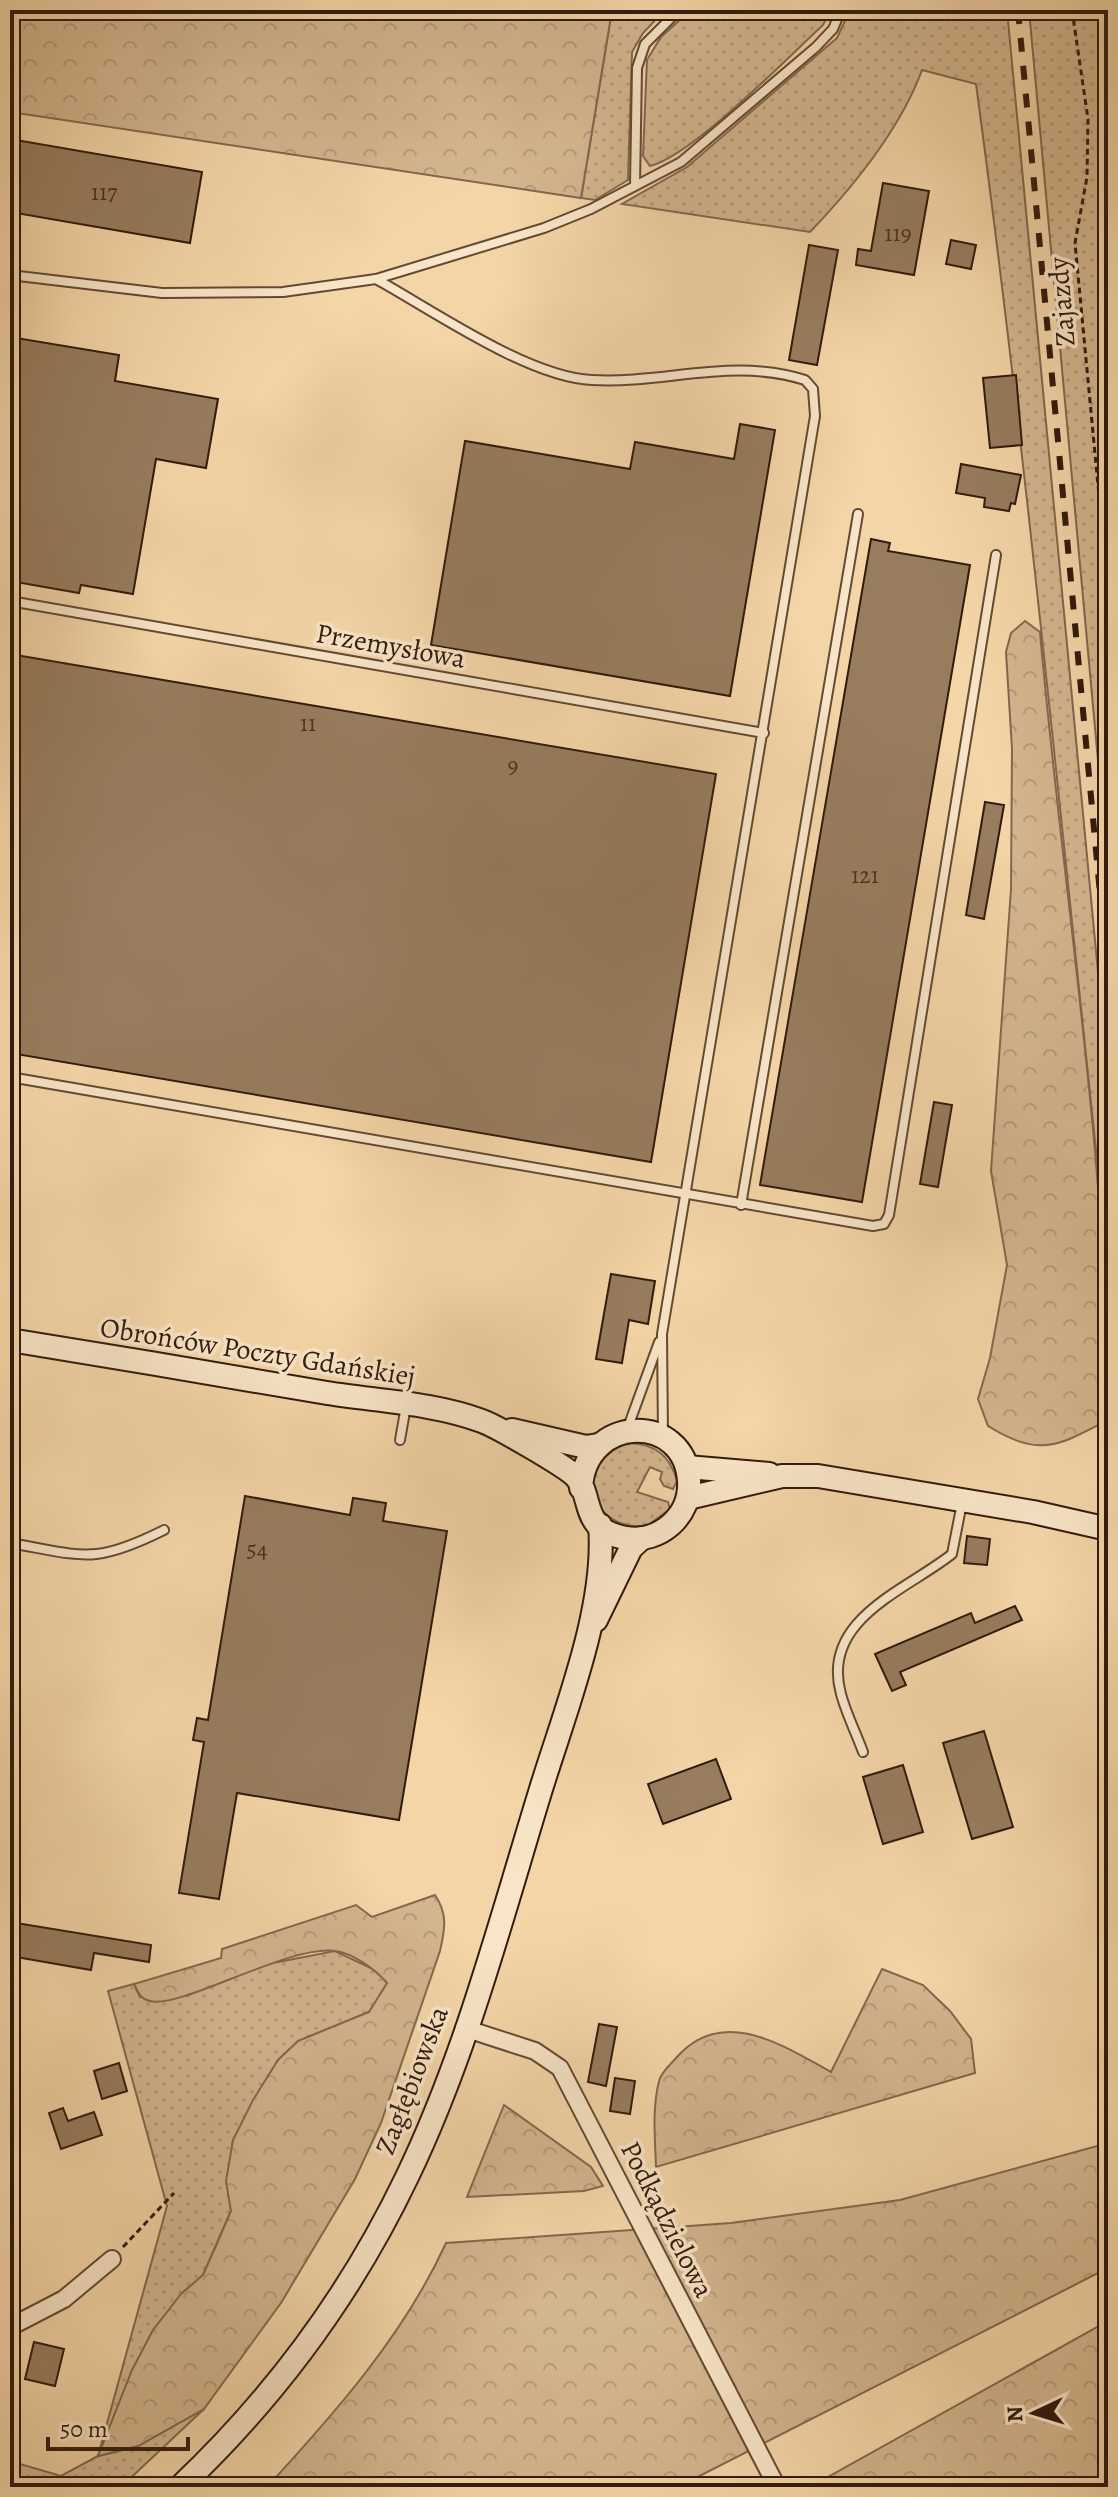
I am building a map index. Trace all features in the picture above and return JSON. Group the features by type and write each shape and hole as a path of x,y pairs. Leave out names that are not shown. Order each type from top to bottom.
{"main road":[{"name":"Obrońców Poczty Gdańskiej","path":"10,1340 463,1415 495,1426 586,1447 598,1445"},
{"name":"Obrońców Poczty Gdańskiej","path":"495,1426 573,1474 581,1488"},
{"path":"639,1430 665,1440 687,1467 688,1498 676,1520 655,1535 642,1538 616,1535 600,1525 585,1503 581,1488 584,1467 598,1445 622,1432 639,1430"},
{"path":"687,1467 782,1476 818,1476 1108,1529"},
{"path":"688,1498 782,1476"},
{"name":"Zagłębiowska","path":"588,1636 600,1525"},
{"name":"Zagłębiowska","path":"180,2487 268,2395 314,2335 354,2275 408,2176 464,2028 588,1636 631,1548 642,1538"}],"street":[{"name":"Podkądzielowa","path":"464,2028 535,2051 560,2068 777,2487"},
{"path":"10,2327 64,2299 112,2259"}],"lane":[{"path":"635,185 637,68 645,44 679,10"},
{"path":"10,275 120,290 283,292 376,279 544,228 591,209 681,162 816,47 833,29 841,10"},
{"path":"376,279 522,360 561,376 626,380 703,370 760,371 805,380 813,389 815,416 662,1334 661,1428 665,1440"},
{"path":"741,1205 858,514"},
{"path":"10,1077 595,1176 741,1205 873,1226 884,1224 889,1215 996,555"},
{"name":"Przemysłowa","path":"10,601 764,733"},
{"path":"622,1432 631,1423 662,1334"},
{"path":"400,1440 406,1406"},
{"path":"863,1752 840,1692 840,1658 847,1640 867,1612 952,1554 962,1500"},
{"path":"10,1543 94,1557 119,1551 164,1530"}],"path":[{"name":"Zajazdy","path":"1072,10 1088,119 1087,177 1075,243 1108,591"},
{"path":"112,2259 174,2193"}],"green space":[{"path":"10,10 612,10 581,198 10,112"},
{"path":"612,10 665,10 643,33 632,52 628,180 595,200 581,198"},
{"path":"691,10 831,10 823,25 714,126 668,158 650,166 643,156 647,60 661,37"},
{"path":"850,10 1007,10 1108,1078 1108,1261 1030,525 976,84 922,70 901,114 874,156 810,232 622,204 687,167 837,38"},
{"path":"1029,10 1108,10 1108,228 1100,273 1108,358 1108,869"},
{"path":"1025,621 1040,632 1093,1124 1106,1321 1108,1420 1049,1445 1022,1442 988,1426 978,1399 990,1358 1007,1265 991,1171 1011,889 1012,749 1006,652 1011,633"},
{"path":"629,1443 647,1446 660,1453 666,1458 677,1481 673,1489 664,1486 660,1479 662,1472 650,1467 637,1492 668,1502 670,1509 647,1526 627,1525 611,1518 600,1507 594,1494 594,1479 599,1464 611,1452"},
{"path":"435,1895 444,1922 440,1951 381,2123 355,2179 281,2303 204,2409 138,2446 98,2456 132,2370 153,2330 181,2294 203,2275 215,2248 231,2211 226,2181 233,2140 253,2100 278,2060 298,2041 369,2012 387,1983 364,1963 335,1951 290,1957 165,2001 144,1999 134,1984 221,1958 222,1949 356,1905 372,1917"},
{"path":"335,1951 377,1971 388,1983 369,2012 298,2041 278,2060 233,2140 227,2181 231,2211 203,2275 181,2294 99,2456 138,2446 204,2409 121,2487 10,2487 10,2461 61,2476 98,2456 167,2206 108,1991 134,1984 140,1997 179,1997 268,1964"},
{"path":"882,1969 923,1985 950,2011 971,2039 975,2073 656,2167 654,2124 659,2081 677,2057 695,2042 714,2034 734,2032 774,2042 831,2072"},
{"path":"504,2105 591,2167 603,2186 584,2191 467,2197"},
{"path":"1108,2143 1108,2268 678,2487 267,2487 318,2431 389,2341 410,2310 446,2243 731,2223 900,2200"},
{"path":"1108,2321 1108,2487 810,2487"}],"building":[{"path":"10,139 202,172 190,243 10,212"},
{"path":"883,183 929,191 914,275 856,265 858,249 871,251"},
{"path":"951,240 976,245 971,269 946,264"},
{"path":"809,245 838,250 817,365 789,360"},
{"path":"10,337 119,355 115,381 218,399 206,468 156,459 133,594 81,585 79,593 10,581"},
{"path":"1016,375 1022,445 990,448 983,378"},
{"path":"740,424 775,430 730,696 431,645 465,441 630,469 635,442 734,459"},
{"path":"961,464 1021,475 1015,504 1011,503 1009,511 984,507 985,498 956,493"},
{"path":"871,539 890,543 888,551 970,565 862,1202 760,1185"},
{"path":"10,654 716,774 651,1162 10,1053"},
{"path":"985,802 1004,805 984,919 966,915"},
{"path":"934,1102 952,1105 938,1187 920,1184"},
{"path":"611,1274 655,1281 648,1324 629,1320 622,1363 596,1359"},
{"path":"245,1496 350,1515 353,1498 386,1503 383,1521 447,1531 399,1820 237,1793 219,1899 179,1893 204,1742 193,1740 197,1718 208,1720"},
{"path":"967,1536 990,1539 987,1565 964,1563"},
{"path":"1015,1606 1022,1620 900,1672 906,1685 892,1691 875,1654 971,1613 975,1623"},
{"path":"984,1731 1013,1827 972,1839 943,1743"},
{"path":"716,1759 731,1799 663,1824 648,1784"},
{"path":"903,1765 923,1832 883,1844 863,1777"},
{"path":"10,1922 151,1945 149,1962 94,1953 91,1970 10,1956"},
{"path":"599,2024 617,2027 606,2086 588,2082"},
{"path":"119,2063 127,2091 102,2099 94,2071"},
{"path":"615,2078 635,2081 630,2114 610,2111"},
{"path":"63,2108 68,2121 94,2112 102,2135 61,2149 49,2113"},
{"path":"34,2342 64,2349 55,2386 25,2379"}],"railway":[{"path":"1018,10 1108,980"}]}
